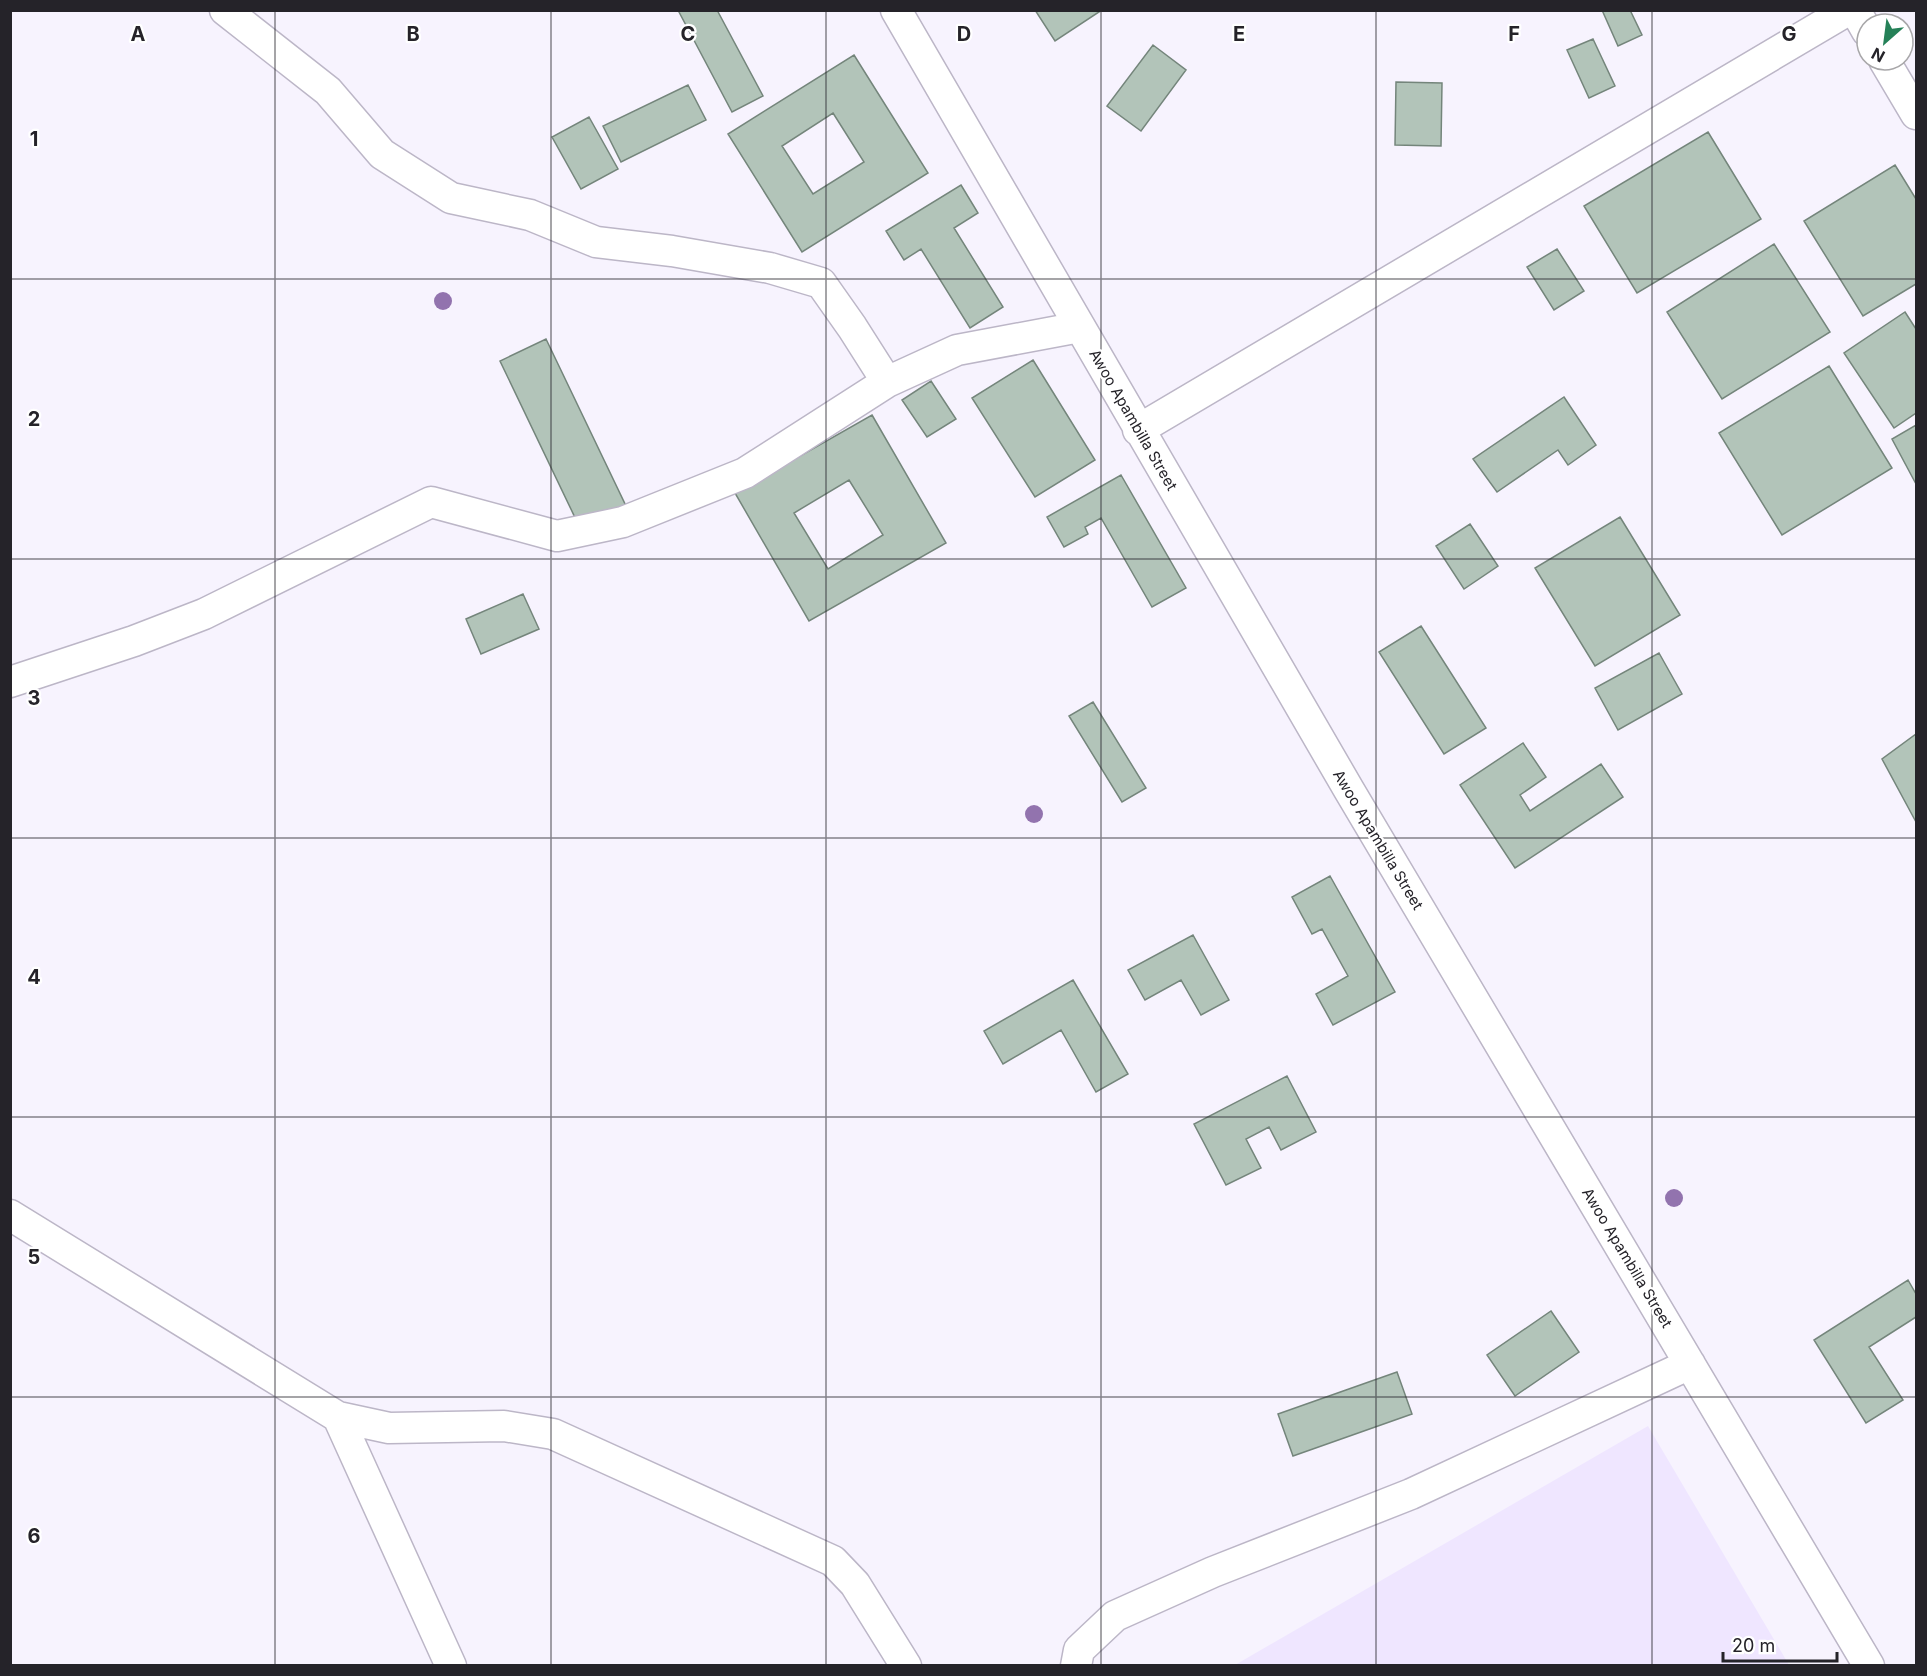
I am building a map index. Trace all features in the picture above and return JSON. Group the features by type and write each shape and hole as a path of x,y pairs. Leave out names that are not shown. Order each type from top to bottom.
{"street":[{"path":"225,10 328,91 382,154 451,198 530,215 596,242 672,251 770,268 822,283 887,382"},
{"name":"Awoo Apambilla Street","path":"896,10 1348,790 1869,1665"},
{"path":"1138,430 1848,10"},
{"path":"1891,72 1917,114"},
{"path":"10,682 134,641 204,614 431,502 557,536 622,522 745,472 887,382 957,350 1080,327"},
{"path":"10,1215 338,1417 389,1428 504,1426 553,1434 833,1561 855,1584 906,1665"},
{"path":"1076,1665 1079,1650 1115,1616 1214,1572 1411,1494 1690,1364"},
{"path":"338,1417 451,1665"}],"shaded area":[{"path":"1648,1426 1789,1665 1235,1665"}],"building":[{"path":"682,10 717,10 763,96 732,112 679,12"},
{"path":"1035,10 1102,10 1055,41"},
{"path":"1602,10 1630,10 1642,35 1618,46"},
{"path":"1593,39 1615,86 1589,98 1567,50"},
{"path":"1153,45 1186,70 1141,131 1107,106"},
{"path":"854,55 928,173 802,252 728,134","holes":["833,113 864,162 813,194 782,146"]},
{"path":"1396,82 1442,83 1441,146 1395,145"},
{"path":"688,85 706,120 621,162 603,126"},
{"path":"589,117 618,169 581,189 552,137"},
{"path":"1708,132 1761,219 1637,293 1584,206"},
{"path":"1895,165 1916,199 1916,284 1863,316 1804,221"},
{"path":"961,185 978,213 954,228 1003,307 970,328 921,249 904,260 886,231"},
{"path":"1774,244 1830,332 1722,399 1667,312"},
{"path":"1557,249 1584,291 1554,310 1527,267"},
{"path":"1905,312 1916,329 1916,413 1894,428 1844,353"},
{"path":"546,339 626,506 580,528 500,361"},
{"path":"1033,360 1095,460 1035,497 972,398"},
{"path":"1829,366 1892,468 1782,535 1719,433"},
{"path":"931,381 956,419 927,437 902,400"},
{"path":"1564,397 1596,445 1568,465 1558,450 1497,492 1473,459"},
{"path":"872,415 946,543 809,621 735,493","holes":["849,480 883,535 828,569 794,513"]},
{"path":"1916,425 1916,484 1892,439"},
{"path":"1121,475 1186,588 1152,607 1101,518 1085,527 1088,534 1064,547 1047,517"},
{"path":"1620,517 1680,615 1595,666 1535,568"},
{"path":"1470,524 1498,566 1464,589 1436,546"},
{"path":"523,594 539,629 481,654 466,619"},
{"path":"1421,626 1486,728 1444,754 1379,652"},
{"path":"1659,653 1682,694 1618,730 1595,688"},
{"path":"1093,702 1146,788 1122,802 1069,716"},
{"path":"1916,734 1916,822 1882,759"},
{"path":"1523,743 1546,777 1520,795 1530,811 1601,764 1623,797 1515,868 1460,785"},
{"path":"1330,876 1395,992 1333,1025 1316,994 1348,976 1322,929 1312,934 1292,897"},
{"path":"1193,935 1229,1000 1201,1015 1181,980 1145,1000 1128,970"},
{"path":"1073,980 1128,1074 1096,1092 1061,1030 1003,1064 984,1031"},
{"path":"1287,1076 1316,1132 1281,1150 1269,1127 1246,1139 1261,1168 1226,1185 1194,1124"},
{"path":"1908,1280 1916,1294 1916,1317 1869,1347 1903,1400 1866,1423 1814,1340"},
{"path":"1551,1311 1579,1352 1515,1396 1487,1355"},
{"path":"1397,1372 1412,1414 1293,1456 1278,1414"}]}
